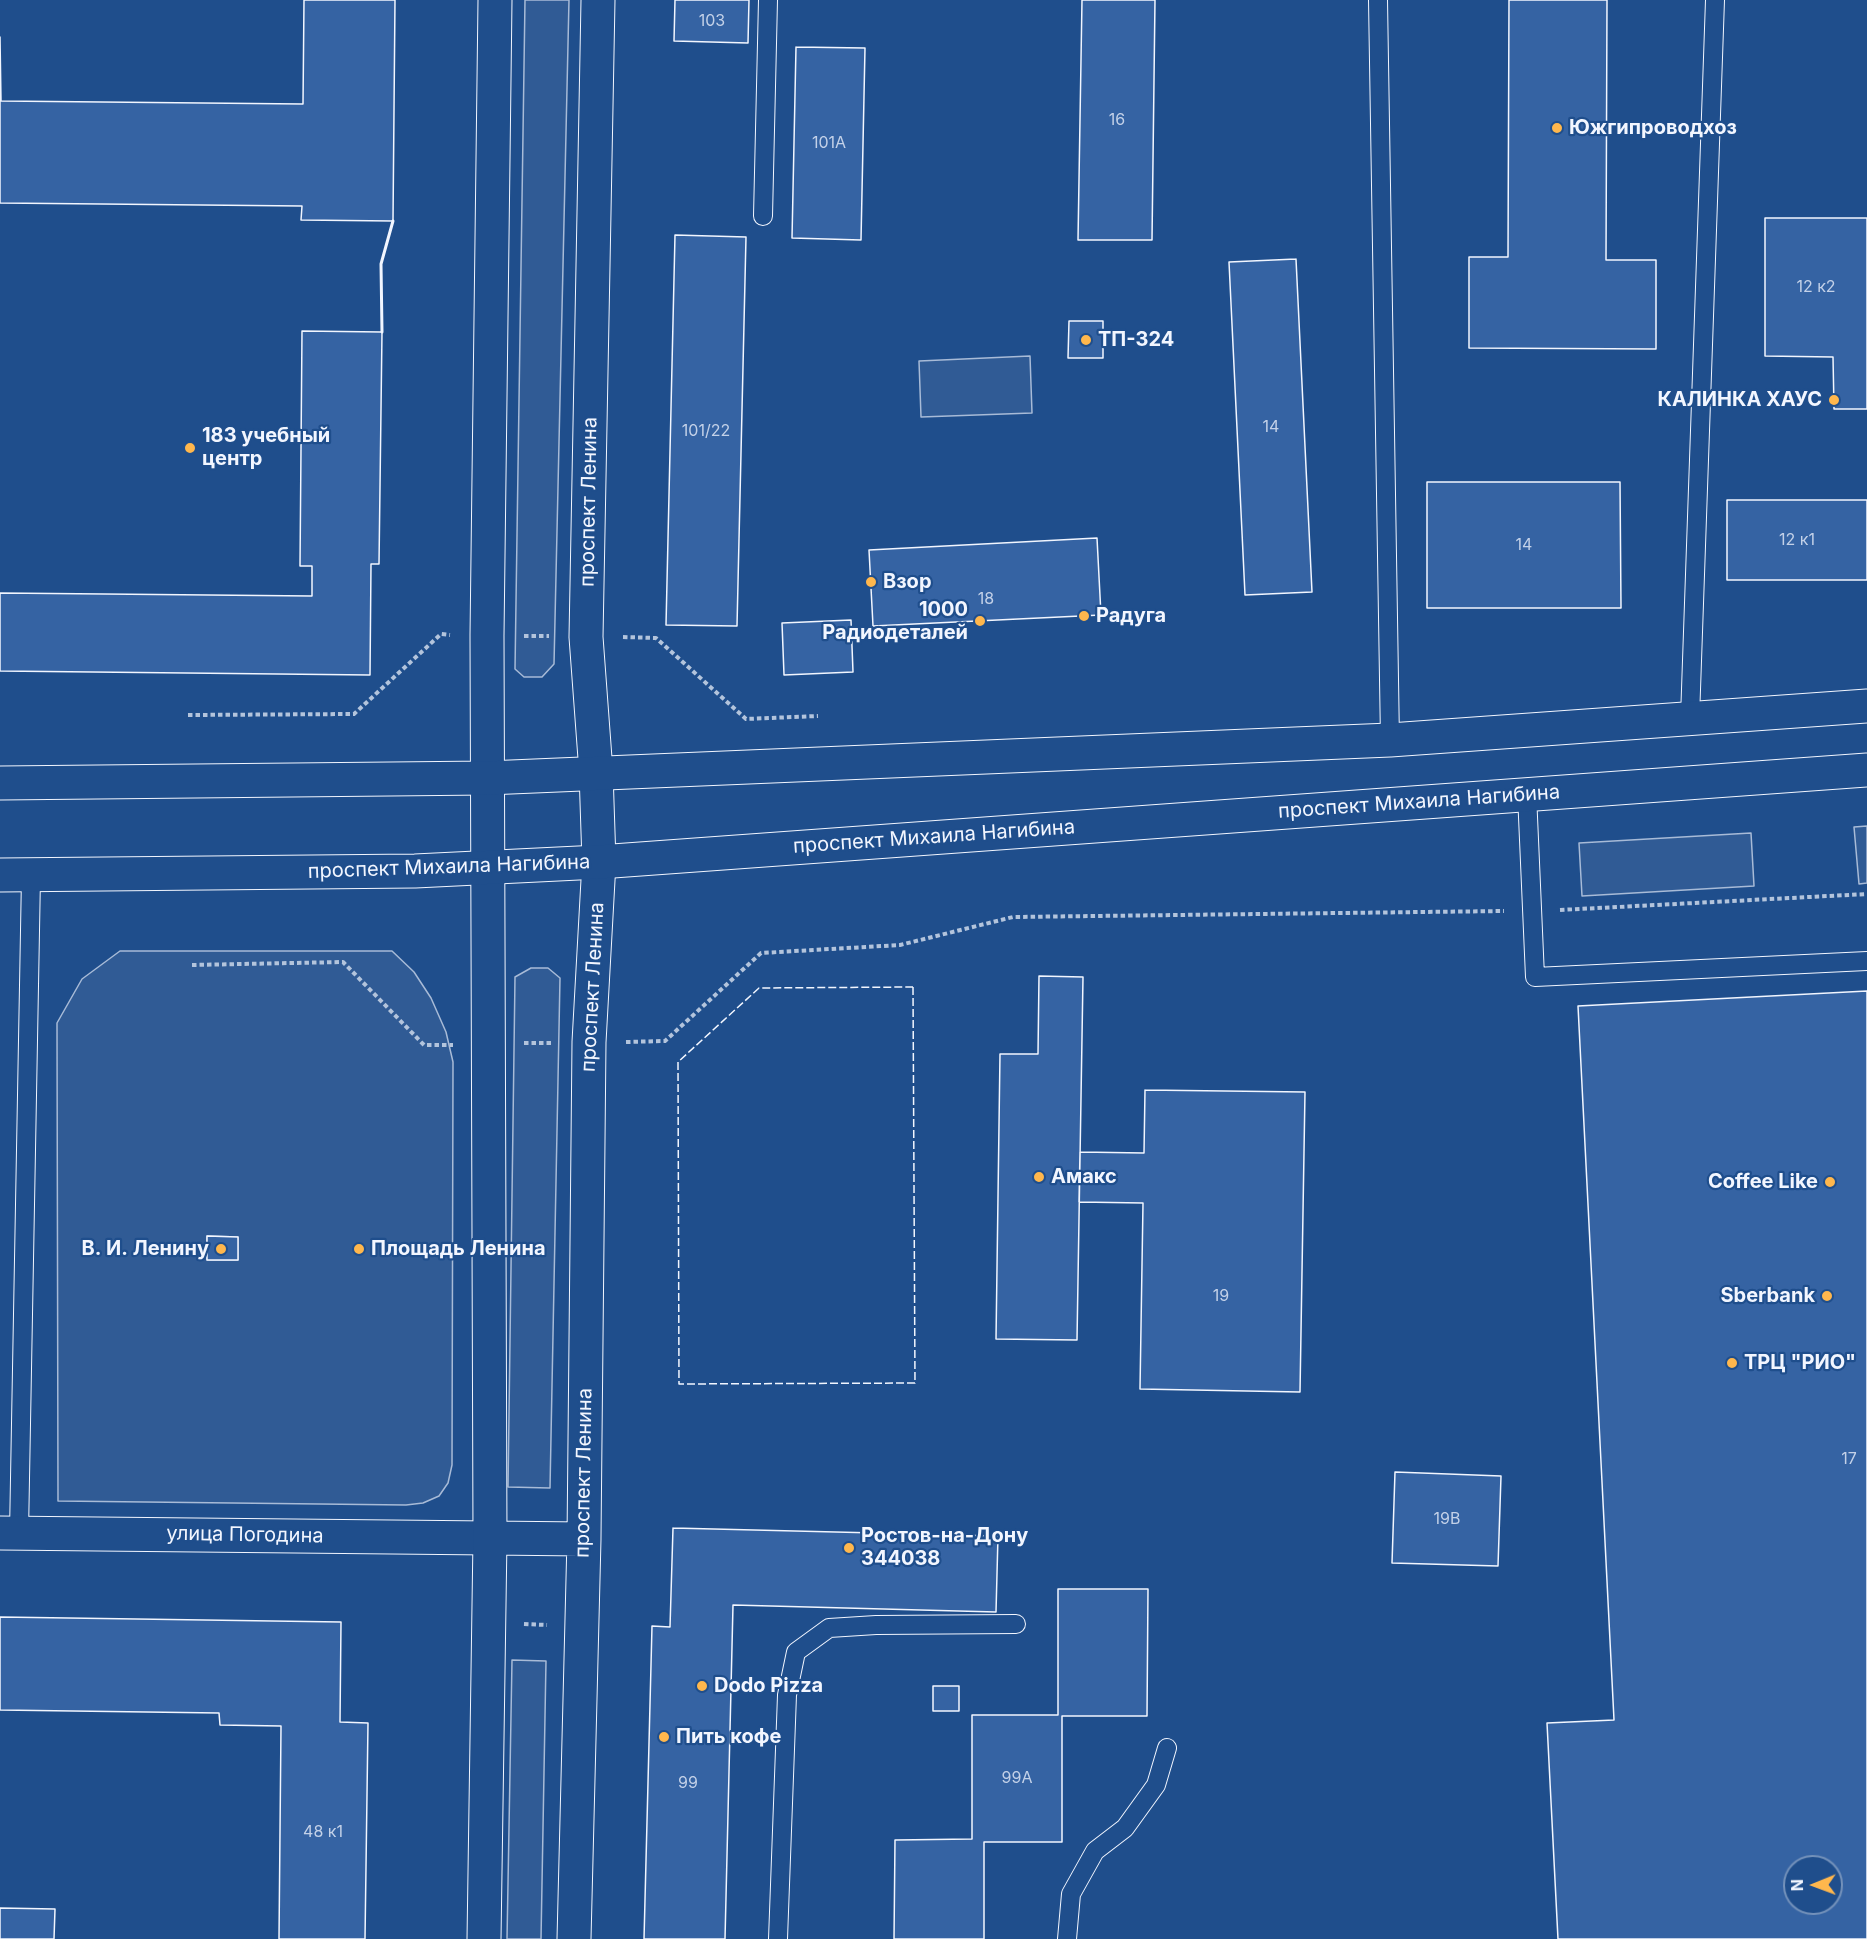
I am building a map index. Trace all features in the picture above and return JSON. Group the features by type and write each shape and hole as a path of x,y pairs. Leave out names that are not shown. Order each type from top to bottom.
{"main road":[{"path":"484,1939 490,1538 487,778 495,0"},
{"name":"проспект Ленина","path":"574,1939 584,1539 589,1042 599,862 596,772 586,637 598,0"},
{"path":"0,783 487,778 1390,740 1867,706"},
{"name":"проспект Михаила Нагибина","path":"16,876 488,867 599,862 1867,770"},
{"name":"улица Погодина","path":"10,1533 584,1539"}],"lane":[{"path":"763,216 768,0"},
{"path":"1378,0 1390,740"},
{"path":"1690,718 1715,0"},
{"path":"1527,794 1536,977 1867,960"},
{"path":"10,1533 16,876"},
{"path":"778,1939 787,1695 796,1652 829,1628 876,1625 1016,1624"},
{"path":"1067,1939 1071,1894 1095,1851 1125,1828 1156,1785 1167,1748"}],"path":[{"path":"656,638 746,719 818,716"},
{"path":"188,716 311,714"},
{"path":"665,1041 761,953 900,945 1013,917 1532,911 1867,894"},
{"path":"192,965 343,962"},
{"path":"489,1624 582,1625"}],"shaded area":[{"path":"525,0 569,0 554,664 542,677 524,677 515,669"},
{"path":"1030,356 1032,413 921,417 919,361"},
{"path":"1867,826 1867,883 1859,884 1854,827"},
{"path":"1751,833 1754,886 1582,896 1579,843"},
{"name":"Площадь Ленина","path":"120,951 392,951 414,972 431,998 446,1032 453,1062 452,1465 448,1483 439,1496 423,1503 406,1505 58,1501 57,1023 82,979","holes":["207,1236 238,1237 238,1260 207,1260"]},
{"path":"531,968 548,968 560,978 550,1488 508,1487 515,977"},
{"path":"512,1660 546,1661 541,1939 507,1939"}],"building":[{"path":"304,0 395,0 393,221 301,220 302,206 0,203 0,37 1,101 303,104"},
{"path":"675,0 749,0 748,43 674,41"},
{"path":"1082,0 1155,0 1152,240 1078,240"},
{"name":"Южгипроводхоз","path":"1509,0 1607,0 1606,260 1656,260 1656,349 1469,348 1469,257 1508,257"},
{"path":"796,47 865,48 861,240 792,238"},
{"path":"1765,218 1867,218 1867,409 1834,409 1833,357 1765,356"},
{"path":"675,235 746,237 737,626 666,625"},
{"path":"1296,259 1312,592 1245,595 1229,262"},
{"name":"ТП-324","path":"1069,321 1103,321 1103,358 1068,358"},
{"path":"302,331 382,332 379,564 371,564 370,675 0,671 0,593 312,596 312,566 300,566"},
{"path":"1427,482 1620,482 1621,608 1427,608"},
{"path":"1727,500 1867,500 1867,580 1727,580"},
{"path":"1097,538 1101,615 873,626 869,550"},
{"path":"851,620 853,672 784,675 782,623"},
{"name":"Амакс","path":"1039,976 1083,977 1077,1340 996,1339 1000,1054 1038,1054"},
{"name":"ТРЦ \"РИО\"","path":"1867,991 1867,1939 1558,1939 1547,1723 1614,1720 1578,1006"},
{"path":"1145,1090 1305,1092 1300,1392 1140,1389 1143,1203 1079,1202 1080,1152 1144,1153"},
{"path":"207,1236 238,1237 238,1260 207,1260"},
{"path":"1395,1472 1501,1476 1498,1566 1392,1563"},
{"path":"673,1528 998,1536 996,1612 733,1605 725,1939 644,1939 652,1626 670,1627"},
{"path":"1058,1589 1148,1589 1147,1716 1062,1716 1062,1842 984,1842 984,1939 894,1939 895,1840 972,1839 972,1715 1058,1715"},
{"path":"0,1617 341,1622 340,1722 368,1723 365,1939 279,1939 281,1726 220,1725 219,1713 0,1710"},
{"path":"933,1686 959,1686 959,1711 933,1711"},
{"path":"0,1908 55,1909 54,1939 0,1939"}],"fence":[{"path":"913,987 915,1383 679,1384 678,1062 759,988 913,987"}],"wall":[{"path":"382,332 381,264 393,221"}],"place":[{"name":"Южгипроводхоз","path":"1557,128"},
{"name":"ТП-324","path":"1086,340"},
{"name":"КАЛИНКА ХАУС","path":"1834,400"},
{"name":"183 учебный центр","path":"190,448"},
{"name":"Взор","path":"871,582"},
{"name":"Радуга","path":"1084,616"},
{"name":"1000 Радиодеталей","path":"980,621"},
{"name":"Амакс","path":"1039,1177"},
{"name":"Coffee Like","path":"1830,1182"},
{"name":"В. И. Ленину","path":"221,1249"},
{"name":"Площадь Ленина","path":"359,1249"},
{"name":"Sberbank","path":"1827,1296"},
{"name":"ТРЦ \"РИО\"","path":"1732,1363"},
{"name":"Ростов-на-Дону 344038","path":"849,1548"},
{"name":"Dodo Pizza","path":"702,1686"},
{"name":"Пить кофе","path":"664,1737"}]}
